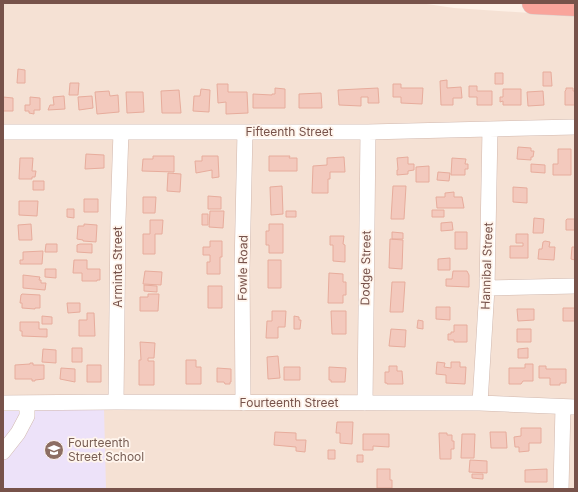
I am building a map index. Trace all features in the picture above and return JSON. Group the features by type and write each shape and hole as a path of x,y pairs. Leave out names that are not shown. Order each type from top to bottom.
{"highway":[{"path":"532,3 575,5"}],"street":[{"name":"Fifteenth Street","path":"3,132 368,132 575,127"},
{"name":"Hannibal Street","path":"480,403 487,288 490,129"},
{"name":"Arminta Street","path":"116,402 118,219 121,132"},
{"name":"Fowle Road","path":"243,403 242,268 245,132"},
{"name":"Dodge Street","path":"365,403 368,132"},
{"path":"487,288 575,286"},
{"name":"Fourteenth Street","path":"3,403 480,403 569,407"},
{"path":"3,452 18,433 27,416 27,403"},
{"path":"561,489 569,407"}],"shaded area":[{"path":"3,3 420,3 454,8 575,16 575,489 3,489"},
{"name":"Fourteenth Street School","path":"104,409 106,489 3,489 3,410"}],"building":[{"path":"18,69 25,70 25,83 17,83"},
{"path":"543,72 551,72 552,86 543,86"},
{"path":"495,73 503,73 503,84 495,84"},
{"path":"447,80 447,88 461,87 462,98 453,98 453,105 441,105 440,81"},
{"path":"70,83 79,83 78,95 69,95"},
{"path":"217,84 228,84 228,92 247,92 248,113 226,114 226,102 218,103"},
{"path":"393,84 401,84 401,88 423,88 422,104 401,103 401,97 393,97"},
{"path":"469,86 477,86 477,91 492,91 492,105 477,105 477,97 469,97"},
{"path":"275,88 285,89 285,108 253,108 253,94 272,95 275,94"},
{"path":"378,88 379,103 368,103 368,97 361,97 361,106 339,105 338,90"},
{"path":"566,88 573,88 573,91 575,91 575,105 565,105"},
{"path":"201,89 210,90 209,112 193,111 194,96 200,96"},
{"path":"503,89 521,89 521,105 503,105 503,101 500,102 500,97 503,97"},
{"path":"179,90 181,113 162,113 161,91"},
{"path":"109,91 110,96 118,95 119,112 97,114 95,92"},
{"path":"543,91 544,105 528,106 527,92"},
{"path":"126,92 143,92 144,112 127,113"},
{"path":"321,93 322,108 299,108 299,94"},
{"path":"64,96 65,109 48,110 50,105 54,105 53,97"},
{"path":"92,96 93,108 79,110 78,97"},
{"path":"3,97 13,98 13,111 3,111"},
{"path":"30,97 40,98 40,110 34,110 34,114 29,113 29,111 25,111 25,105 30,105"},
{"path":"518,147 531,148 531,151 534,151 531,160 517,159"},
{"path":"558,149 571,149 571,175 553,175 553,164 558,164"},
{"path":"86,154 104,155 104,168 85,169"},
{"path":"153,156 174,156 174,172 142,171 143,159 153,159"},
{"path":"202,156 218,156 219,177 212,178 212,170 196,173 195,161 202,161"},
{"path":"269,156 290,156 289,158 297,158 297,171 269,171"},
{"path":"344,157 345,172 330,172 330,179 328,179 328,193 312,193 313,166 327,165 327,158"},
{"path":"408,157 408,164 414,164 414,170 408,171 408,174 397,175 397,158"},
{"path":"20,158 33,158 32,171 36,171 35,177 32,177 32,179 19,179"},
{"path":"452,158 466,159 465,164 468,164 468,169 465,169 465,175 451,175"},
{"path":"531,164 545,165 545,173 531,172"},
{"path":"429,166 429,182 416,182 416,167"},
{"path":"438,172 450,173 449,181 437,180"},
{"path":"168,173 181,174 180,192 167,191"},
{"path":"33,181 44,181 44,190 33,190"},
{"path":"282,186 283,214 271,215 270,187"},
{"path":"393,186 406,186 404,219 391,219"},
{"path":"513,187 527,188 527,203 513,202"},
{"path":"454,192 454,197 462,197 464,208 437,208 436,197 445,197 445,193"},
{"path":"208,196 221,197 221,209 208,209"},
{"path":"143,197 156,197 155,213 143,213"},
{"path":"84,199 98,199 98,212 84,212"},
{"path":"19,201 38,201 37,216 19,215"},
{"path":"67,209 74,209 74,218 67,217"},
{"path":"432,210 444,210 444,217 432,217"},
{"path":"210,211 224,211 223,228 209,227"},
{"path":"286,211 296,211 296,217 286,217"},
{"path":"202,214 208,214 208,225 202,225"},
{"path":"534,218 544,219 543,233 533,233"},
{"path":"567,219 575,219 575,230 566,230"},
{"path":"150,220 163,220 162,234 155,234 155,254 143,254 143,234 150,234"},
{"path":"452,222 453,230 441,231 441,223"},
{"path":"31,224 32,240 19,240 18,225"},
{"path":"84,224 97,225 96,242 77,239 78,226 84,226"},
{"path":"269,224 283,224 283,253 269,253 269,245 266,245 266,231 269,231"},
{"path":"392,232 403,233 403,239 392,239"},
{"path":"455,232 467,232 467,249 455,249"},
{"path":"516,234 528,234 528,258 510,258 510,246 523,246 523,243 516,243"},
{"path":"330,236 344,236 343,244 345,245 345,262 333,261 333,245 330,245"},
{"path":"390,239 403,240 402,269 389,268"},
{"path":"210,241 222,241 220,274 207,274 207,262 210,262 210,255 203,255 203,247 210,247"},
{"path":"543,242 550,242 549,247 555,247 554,260 538,259 539,249 542,249"},
{"path":"46,244 57,244 57,252 45,252"},
{"path":"92,244 92,253 77,252 77,245"},
{"path":"572,247 575,247 575,260 571,259"},
{"path":"43,251 42,264 20,264 20,260 23,260 23,252"},
{"path":"450,258 450,270 438,270 438,259"},
{"path":"74,260 87,260 87,269 100,269 100,280 82,281 82,273 73,273"},
{"path":"268,260 281,260 281,288 268,288"},
{"path":"45,269 56,269 56,278 45,277"},
{"path":"145,271 162,272 161,285 143,284"},
{"path":"453,271 467,271 469,275 469,287 446,286 446,279 452,279"},
{"path":"329,273 343,274 343,282 346,282 346,295 343,295 343,303 328,303"},
{"path":"23,275 40,277 39,280 41,280 41,283 46,283 45,290 23,288"},
{"path":"392,282 405,282 403,312 390,312"},
{"path":"144,285 157,286 157,292 144,291"},
{"path":"208,286 222,286 222,308 208,308"},
{"path":"22,294 40,295 40,308 22,308 22,303 20,303"},
{"path":"148,294 159,294 158,311 140,311 140,297 148,297"},
{"path":"67,303 80,303 80,312 68,313"},
{"path":"436,307 450,307 450,320 436,319"},
{"path":"563,308 575,308 575,321 563,321"},
{"path":"517,309 534,309 534,320 518,321"},
{"path":"272,311 286,311 285,327 278,327 278,338 266,338 267,321 272,321"},
{"path":"331,311 346,311 346,334 332,334"},
{"path":"87,313 94,313 95,336 79,336 79,320 87,320"},
{"path":"42,316 52,317 52,324 42,324"},
{"path":"294,316 299,317 299,320 301,320 300,329 294,329"},
{"path":"418,320 423,321 423,329 417,328"},
{"path":"20,322 39,322 39,329 47,329 47,337 22,336 22,331 20,331"},
{"path":"454,325 467,325 467,342 454,342 454,340 448,340 448,334 454,332"},
{"path":"391,329 406,330 405,347 389,346"},
{"path":"517,329 531,329 531,342 517,342"},
{"path":"140,342 155,343 154,358 148,358 148,361 154,361 154,385 139,385 139,360 141,360"},
{"path":"72,348 82,348 82,362 72,362"},
{"path":"528,348 528,358 518,358 518,349"},
{"path":"43,349 56,350 56,363 42,362"},
{"path":"278,356 280,378 268,379 267,357"},
{"path":"186,360 196,360 196,367 201,367 201,384 186,384"},
{"path":"437,362 445,363 444,367 451,368 451,362 460,362 460,367 466,367 465,384 446,383 446,375 436,374"},
{"path":"33,363 33,365 44,365 44,379 32,381 32,379 15,379 15,365"},
{"path":"525,364 533,364 533,381 523,381 521,384 509,384 509,368 525,368"},
{"path":"87,365 101,365 101,382 87,382"},
{"path":"389,366 397,366 397,371 402,371 403,384 385,383 385,372 389,372"},
{"path":"539,366 546,366 546,369 566,369 566,383 560,383 560,385 550,385 550,378 539,378"},
{"path":"284,367 300,367 300,380 284,380"},
{"path":"329,367 346,368 345,382 331,382 331,380 329,380"},
{"path":"61,368 75,369 75,382 60,379"},
{"path":"217,368 231,369 230,384 217,382"},
{"path":"337,422 353,422 352,444 340,443 340,433 336,433"},
{"path":"521,428 541,428 541,443 529,443 529,451 519,452 519,447 515,447 514,437 521,436"},
{"path":"275,432 296,433 296,440 306,440 305,452 296,451 296,447 274,445"},
{"path":"490,432 506,432 507,448 491,448"},
{"path":"439,433 447,433 447,435 452,435 454,449 451,449 451,459 440,459"},
{"path":"363,434 389,434 389,447 373,446 373,450 363,450"},
{"path":"462,434 475,434 474,458 461,458"},
{"path":"328,450 335,450 335,459 328,459"},
{"path":"357,455 363,455 363,462 357,462"},
{"path":"470,460 487,461 487,473 469,472"},
{"path":"377,469 390,469 392,488 377,488"},
{"path":"547,469 547,482 525,482 525,470"},
{"path":"472,474 483,474 483,479 472,478"}],"place":[{"name":"Fourteenth Street School","path":"54,450"}]}
